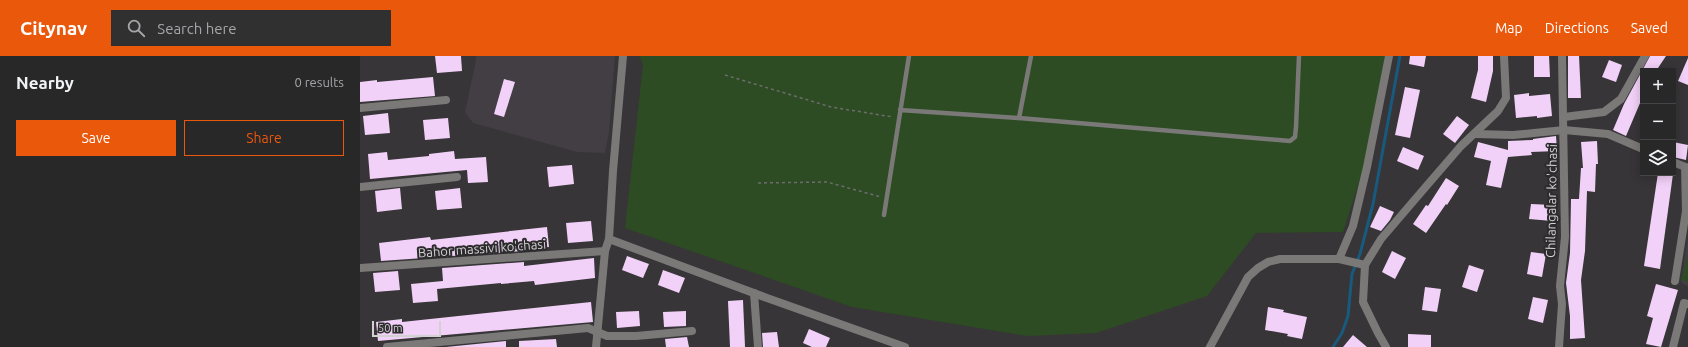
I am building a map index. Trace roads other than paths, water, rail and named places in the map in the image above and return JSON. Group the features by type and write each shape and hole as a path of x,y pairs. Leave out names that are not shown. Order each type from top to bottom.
{"street":[{"path":"596,347 605,250 609,239 623,56"},
{"path":"1339,259 1353,226 1367,167 1389,56"},
{"path":"1386,347 1363,302 1365,265 1381,239 1461,146 1498,111 1506,98 1504,56"},
{"name":"Chilangalar ko'chasi","path":"1559,347 1562,304 1560,286 1565,237 1562,56"},
{"path":"1564,117 1604,112 1621,99 1645,56"},
{"path":"360,108 446,100"},
{"path":"1475,134 1513,135 1564,130 1608,134 1640,147"},
{"path":"1675,281 1686,211 1686,167 1676,163"},
{"path":"360,187 457,177"},
{"path":"609,239 904,347"},
{"name":"Bahor massivi ko'chasi","path":"360,268 605,250"},
{"path":"1210,347 1248,277 1268,262 1280,259 1339,259 1365,265"},
{"path":"754,293 758,347"},
{"path":"1673,347 1684,303 1688,304"},
{"path":"387,347 588,328 607,336 636,336 692,331"}],"lane":[{"path":"884,215 909,56"},
{"path":"1019,118 1031,56"},
{"path":"900,110 1019,118 1290,141 1295,138 1299,56"}],"waterway":[{"path":"1333,347 1342,333 1348,316 1352,274 1360,254 1373,204 1400,56"}]}
